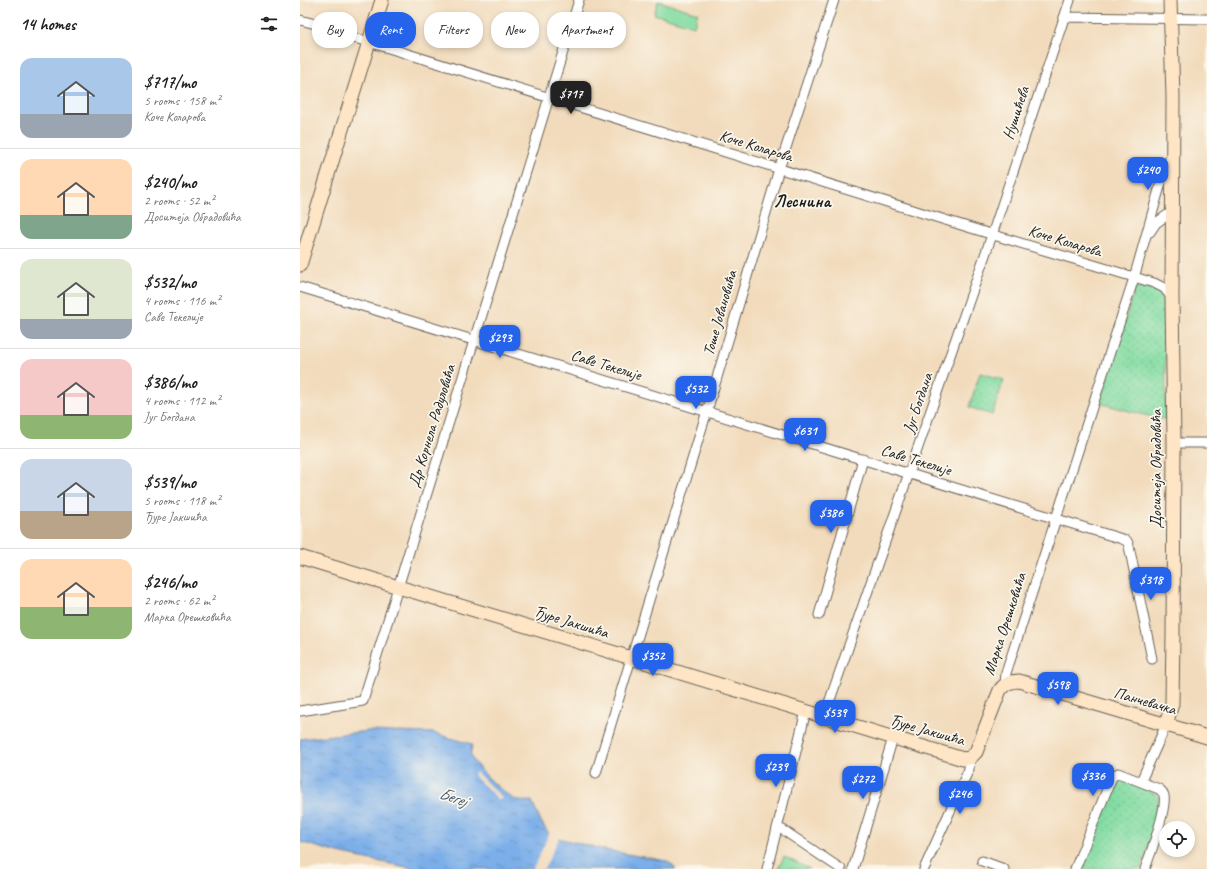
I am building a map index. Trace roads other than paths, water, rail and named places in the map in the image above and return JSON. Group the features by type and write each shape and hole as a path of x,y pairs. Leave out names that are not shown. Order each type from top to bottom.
{"street":[{"path":"378,12 382,0"},
{"name":"Др Корнела Радуловића","path":"300,712 363,701 579,0"},
{"name":"Тоше Јовановића","path":"596,773 707,411 779,169 834,0"},
{"name":"Нушићева","path":"992,235 1070,0"},
{"name":"Доситеја Обрадовића","path":"1166,725 1172,704 1174,443 1172,298 1173,151 1170,0"},
{"path":"1064,17 1207,19"},
{"name":"Коче Коларова","path":"300,20 327,26 330,31 335,33 365,41"},
{"path":"300,264 367,48"},
{"name":"Коче Коларова","path":"388,48 992,235 1159,285 1164,288 1172,298"},
{"name":"Доситеја Обрадовића","path":"1145,240 1162,180 1173,151"},
{"path":"1056,518 1145,240 1156,224 1173,211"},
{"name":"Југ Богдана","path":"824,717 992,235"},
{"name":"Саве Текелије","path":"300,287 1127,541 1152,659"},
{"path":"1174,443 1207,443"},
{"path":"819,615 863,459"},
{"name":"Марка Орешковића","path":"924,869 969,769 970,758 976,752 998,694 1005,684 1006,673 1056,518"},
{"name":"Ђуре Јакшића","path":"300,557 893,738 963,759 970,758"},
{"name":"Панчевачка","path":"1005,684 1019,681 1207,737"},
{"path":"767,869 806,711"},
{"path":"1141,781 1166,725"},
{"path":"853,869 893,738"},
{"path":"1075,869 1112,777 1121,773 1159,789 1165,798 1159,827 1145,869"},
{"path":"777,828 783,830 841,869"},
{"path":"982,861 1004,869"}],"water":[{"name":"Бегеј","path":"368,731 433,733 472,744 471,756 478,767 491,781 511,797 520,801 532,801 540,820 550,836 610,851 667,861 676,869 416,869 342,854 300,842 300,739"}],"district":[{"name":"Леснина","path":"802,201"}]}
